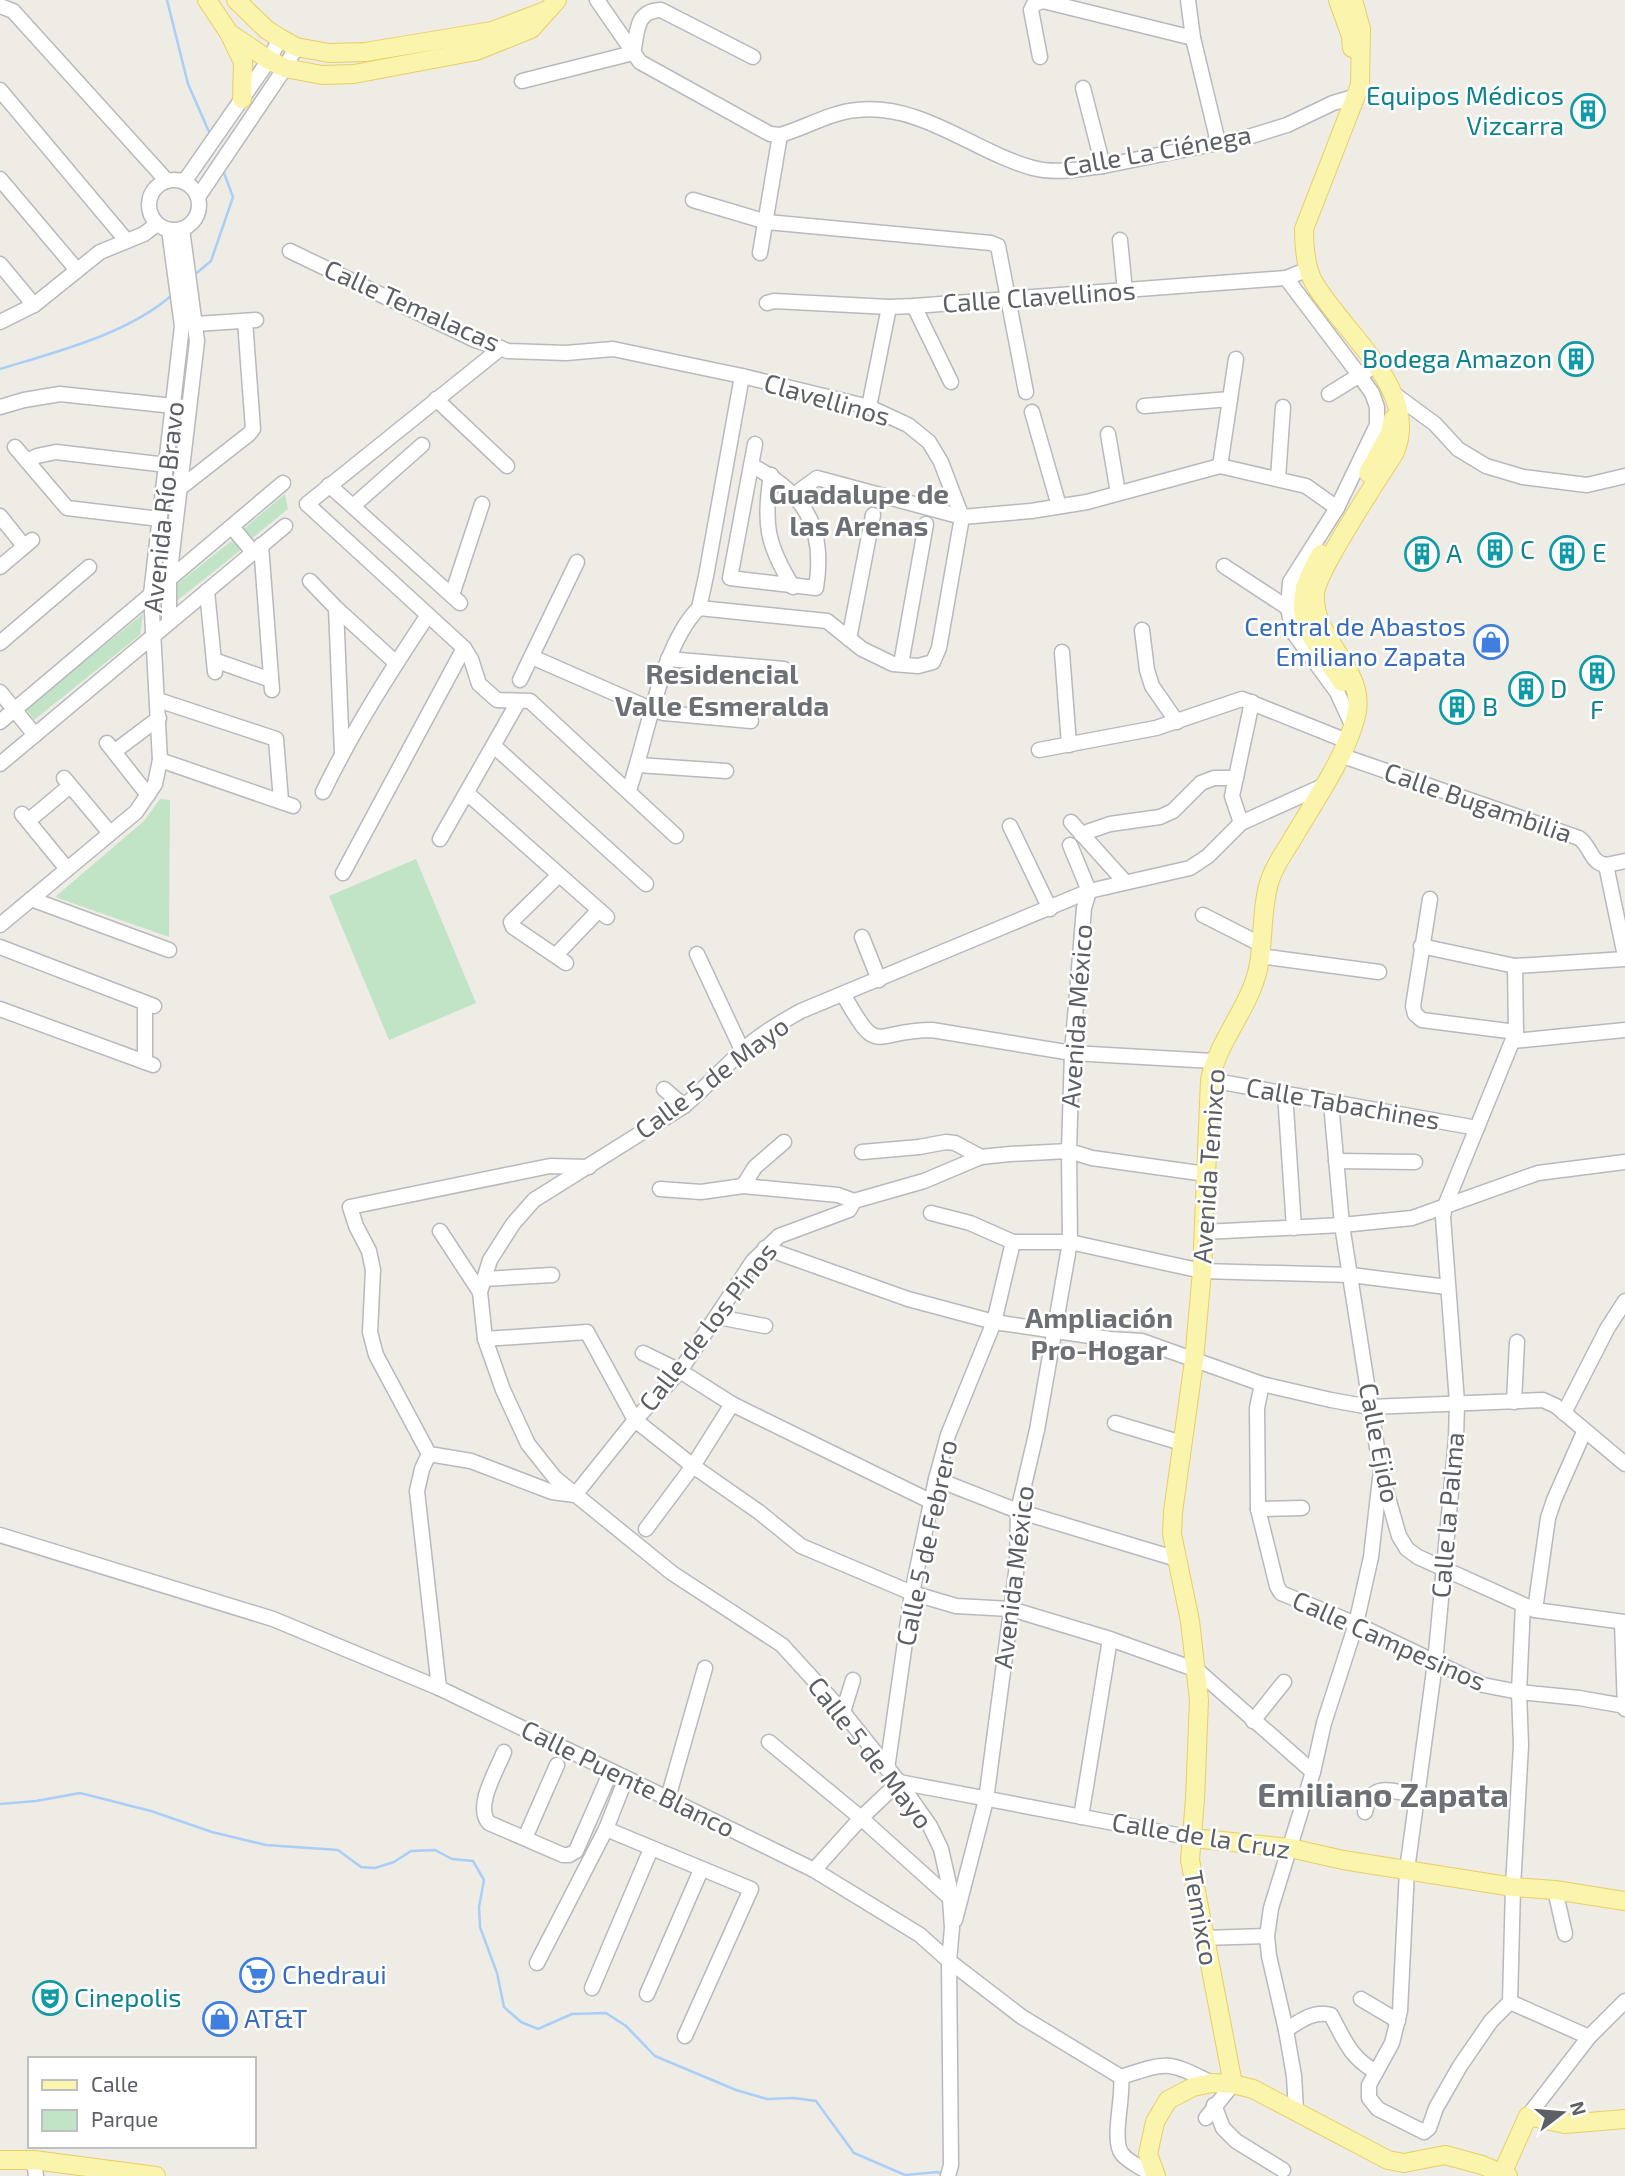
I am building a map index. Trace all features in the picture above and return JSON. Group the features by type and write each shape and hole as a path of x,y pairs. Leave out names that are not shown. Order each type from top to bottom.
{"main road":[{"path":"206,0 229,33 243,62 242,99"},
{"path":"236,0 267,30 288,42 329,53 365,52 492,31 552,5"},
{"path":"1338,0 1351,36 1354,66 1352,97"},
{"path":"1349,734 1347,690 1310,635 1302,608 1303,591 1308,575 1384,445 1393,421 1391,408 1382,391 1364,373 1299,273 1297,235 1301,214 1352,97 1362,62 1361,29 1353,0"},
{"path":"229,33 277,64 322,75 354,74 476,51 531,29 552,5"},
{"path":"1299,273 1314,282 1401,418 1401,437 1395,452 1325,567 1315,591 1315,612 1321,628 1357,688 1349,734"},
{"name":"Avenida Temixco","path":"1177,1559 1172,1534 1173,1512 1194,1361 1202,1271 1213,1061 1246,1003 1258,969 1269,881 1349,734"},
{"name":"Temixco","path":"1177,1559 1191,1621 1199,1700 1190,1860 1233,2084"},
{"name":"Calle de la Cruz","path":"1193,1838 1290,1848 1343,1860 1513,1887 1555,1890 1625,1901"},
{"path":"1156,2176 1148,2154 1155,2122 1168,2100 1193,2087 1212,2083 1253,2089 1388,2160 1404,2163 1445,2155 1482,2165 1503,2175 1528,2116 1565,2124 1625,2119"},
{"path":"0,2160 35,2168 156,2176"}],"street":[{"path":"597,0 640,62 770,134 780,135 760,253"},
{"path":"1188,0 1193,38 1218,142"},
{"path":"1040,57 1031,10 1034,4 1043,1 1193,38"},
{"path":"0,6 13,11 167,181"},
{"path":"634,53 641,18 649,10 661,10 753,57"},
{"path":"198,197 231,148 288,42"},
{"path":"522,81 634,53"},
{"path":"184,182 242,99 277,64"},
{"path":"1083,88 1103,166"},
{"path":"0,90 126,240"},
{"name":"Calle La Ciénega","path":"780,135 839,114 875,110 923,120 1035,169 1079,170 1248,137 1352,97"},
{"path":"0,179 77,270"},
{"path":"0,323 34,305 100,253 144,234 190,224 199,207 198,197 184,182 167,181 157,186 151,194 151,215 169,228"},
{"path":"693,200 767,222 991,243 998,247 1026,392"},
{"name":"Avenida Río Bravo","path":"0,925 136,811 155,784 160,760 151,594 167,465 197,341 191,292 169,228"},
{"path":"1120,240 1125,291"},
{"name":"Calle Temalacas","path":"290,251 475,340 501,348 566,353 613,349 743,376"},
{"path":"0,264 34,305"},
{"name":"Avenida Río Bravo","path":"169,622 169,579 180,488 180,266"},
{"name":"Calle Clavellinos","path":"767,303 774,301 914,306 1008,297 1125,291 1299,273"},
{"path":"914,306 951,382"},
{"path":"869,407 889,307"},
{"path":"180,488 253,429 250,320 196,324"},
{"path":"501,348 307,504 464,648 480,684 497,700 530,701 676,836"},
{"path":"1220,466 1236,359"},
{"path":"1329,394 1364,373"},
{"path":"629,790 668,659 689,618 699,608 743,376"},
{"name":"Clavellinos","path":"743,376 869,407 908,425 929,442 941,461 962,517"},
{"path":"1349,734 1337,692 1293,632 1288,608 1290,582 1337,508 1377,425 1377,407 1382,391 1426,417 1458,449 1486,466 1532,479 1587,485 1625,476"},
{"path":"0,407 60,394 181,407"},
{"path":"436,399 507,466"},
{"path":"1144,407 1230,399"},
{"path":"1278,478 1283,407"},
{"path":"1032,412 1059,506"},
{"path":"1108,434 1118,493"},
{"path":"751,465 771,475 795,494 811,521 818,550 816,588 730,578 751,465 755,444"},
{"path":"353,506 422,445"},
{"path":"15,447 67,508 160,520"},
{"path":"27,461 55,452 167,465"},
{"path":"795,494 817,478 962,517 1059,506 1220,466 1306,486 1337,508"},
{"path":"771,475 766,506 767,528 777,561 793,587"},
{"path":"0,722 283,483"},
{"path":"329,485 456,599 482,504"},
{"path":"849,639 873,514"},
{"path":"0,516 28,543 0,567"},
{"path":"699,608 827,621 862,649 893,664 918,666 933,662 939,648 962,517"},
{"path":"901,664 926,524"},
{"path":"0,764 285,526"},
{"path":"207,591 214,666 272,685 257,548 232,527"},
{"path":"520,680 578,562"},
{"path":"1224,566 1288,608"},
{"path":"0,643 89,567"},
{"path":"310,581 396,662"},
{"path":"336,608 342,753"},
{"path":"323,792 342,753 396,662 428,615"},
{"path":"1142,630 1147,670 1152,686 1177,722"},
{"path":"343,873 464,648"},
{"path":"1062,652 1069,745"},
{"path":"532,657 653,710 751,721"},
{"path":"668,659 784,669"},
{"path":"0,692 35,735"},
{"path":"1039,751 1177,722 1242,699 1252,702 1232,796 1241,823"},
{"path":"158,700 276,739 287,804 160,760"},
{"path":"440,839 518,702"},
{"name":"Calle Bugambilia","path":"1252,702 1349,734 1579,838 1583,840 1594,860 1606,865"},
{"path":"148,795 111,747 159,718"},
{"path":"494,746 646,884"},
{"path":"638,765 726,771"},
{"path":"1081,834 1110,824 1160,817 1173,811 1201,783 1214,778 1236,778"},
{"path":"67,869 25,818 67,782 110,833"},
{"name":"Calle 5 de Mayo","path":"949,2171 949,1961 953,1928 941,1849 930,1826 843,1712 782,1645 672,1573 555,1478 528,1444 503,1390 485,1339 482,1285 490,1260 513,1224 534,1200 684,1106 742,1050 774,1026 801,1011 1089,891 1190,868 1208,856 1241,823 1323,786"},
{"path":"467,793 603,914 561,959 513,927 510,922 559,875"},
{"path":"1071,822 1125,882"},
{"path":"1010,826 1050,909"},
{"path":"1070,845 1089,891"},
{"path":"1421,946 1515,966 1625,958 1621,914 1606,865 1625,861"},
{"name":"Avenida México","path":"953,1928 986,1800 1017,1565 1018,1511 1037,1430 1070,1242 1072,1053 1084,908 1089,891"},
{"path":"31,899 169,950"},
{"path":"1430,899 1413,1006 1415,1014 1422,1020 1514,1037 1625,1030"},
{"path":"1203,915 1261,951 1379,972"},
{"path":"862,937 879,980"},
{"path":"0,947 150,1004 149,1063 0,1009"},
{"path":"697,954 742,1050"},
{"name":"Calle la Palma","path":"1376,2072 1392,2043 1398,2021 1407,1870 1435,1663 1456,1439 1457,1402 1443,1217 1445,1206 1514,1037 1515,966"},
{"path":"843,994 862,1027 871,1036 882,1038 932,1030 1072,1053 1213,1061"},
{"name":"Calle Tabachines","path":"1210,1080 1477,1128"},
{"path":"664,1089 684,1106"},
{"path":"1285,1093 1294,1228"},
{"name":"Calle Ejido","path":"1331,1103 1342,1226 1370,1407 1381,1473 1399,1536 1407,1549 1418,1557 1529,1608 1624,1622"},
{"path":"743,1186 755,1167 783,1142"},
{"path":"862,1152 946,1142 956,1143 981,1157"},
{"name":"Calle de los Pinos","path":"575,1494 635,1420 680,1371 753,1261 779,1236 849,1210 854,1201 924,1181 981,1157 1069,1151 1092,1158 1206,1174"},
{"path":"1336,1161 1415,1161"},
{"path":"1205,1232 1342,1226 1412,1218 1538,1173 1625,1162"},
{"path":"439,1688 417,1491 429,1454 376,1355 370,1332 373,1270 369,1251 350,1207 550,1166 589,1167"},
{"path":"660,1189 701,1192 743,1186 838,1195 854,1201"},
{"path":"931,1213 970,1223 1013,1242 1070,1242 1202,1271 1351,1275 1447,1287"},
{"path":"440,1231 482,1285 552,1275"},
{"name":"Calle 5 de Febrero","path":"887,1769 912,1593 936,1479 948,1435 993,1322 1013,1242"},
{"path":"765,1248 908,1299 993,1322 1142,1341 1262,1384 1370,1407 1543,1401 1564,1413 1625,1464"},
{"path":"1564,1413 1607,1329 1625,1301"},
{"path":"718,1317 765,1326"},
{"path":"485,1339 587,1332 635,1420 801,1546 912,1593 956,1606 1011,1609 1110,1639 1197,1670 1313,1772"},
{"path":"1514,1402 1517,1342"},
{"path":"643,1353 680,1371 732,1404 932,1502"},
{"name":"Calle Campesinos","path":"1262,1384 1257,1408 1258,1509 1277,1586 1282,1593 1356,1624 1483,1685 1625,1707"},
{"path":"646,1530 693,1466 732,1404"},
{"path":"1115,1423 1182,1443"},
{"path":"1286,2030 1308,2017 1323,2013 1331,2015 1348,2048 1359,2062 1376,2072 1369,2085 1369,2098 1378,2109 1424,2132 1429,2128 1436,2108 1460,2066 1491,2021 1510,2002 1521,1745 1519,1692 1529,1608 1548,1518 1584,1432"},
{"name":"Calle 5 de Mayo","path":"429,1454 471,1461 552,1492 575,1494"},
{"path":"1296,2110 1294,2076 1267,1936 1271,1908 1313,1772 1324,1723 1356,1624 1371,1557 1381,1473"},
{"path":"936,1479 1018,1511 1177,1559"},
{"path":"1258,1509 1302,1508"},
{"name":"Calle Puente Blanco","path":"0,1535 273,1619 439,1688 668,1798 814,1870 920,1935 1022,2017 1121,2077"},
{"path":"1624,1622 1625,1707"},
{"path":"1081,1817 1110,1639"},
{"path":"668,1798 705,1668"},
{"path":"843,1712 853,1680"},
{"path":"1253,1721 1284,1682"},
{"path":"769,1742 861,1818 950,1898"},
{"path":"504,1752 482,1811 489,1822 563,1855 573,1854 591,1822 611,1771"},
{"path":"526,1838 557,1765"},
{"path":"537,1963 606,1829 626,1778"},
{"path":"814,1870 861,1818 899,1782"},
{"name":"Calle de la Cruz","path":"899,1782 1193,1838"},
{"path":"1365,1812 1368,1798 1372,1793 1381,1790 1417,1795"},
{"path":"606,1829 751,1889 685,2036"},
{"path":"592,1988 650,1849"},
{"path":"647,1994 701,1870"},
{"path":"1555,1890 1565,1934"},
{"path":"1203,1938 1267,1936"},
{"path":"1361,1999 1398,2021"},
{"path":"1528,2116 1589,2037 1625,2001"},
{"path":"1510,2002 1589,2037"},
{"path":"1156,2176 1123,2155 1117,2142 1123,2091 1121,2077 1161,2064 1177,2066 1212,2083"},
{"path":"1206,2118 1233,2084"},
{"path":"1214,2105 1223,2128 1236,2141 1283,2171"}],"green space":[{"path":"285,494 288,509 250,540 241,531"},
{"path":"235,538 242,549 174,603 176,585"},
{"path":"143,614 140,635 34,720 26,709"},
{"path":"160,799 170,800 169,937 55,897 144,821"},
{"path":"416,859 476,1003 389,1040 329,896"}],"waterway":[{"path":"167,0 188,84 210,134"},
{"path":"193,276 211,261 233,197 223,170"},
{"path":"0,369 113,331 154,309 172,295"},
{"path":"0,1804 80,1793 266,1845 338,1850 361,1867 375,1868 394,1862 411,1851 435,1850 452,1859 473,1861 484,1880 479,1907 480,1927 497,1973 504,2007 521,2022 538,2029 572,2014 606,2013 626,2026 655,2056 736,2090 767,2099 794,2098 816,2101 854,2153 905,2175 938,2172 943,2175"}],"place":[{"name":"Equipos Médicos Vizcarra","path":"1588,111"},
{"name":"Bodega Amazon","path":"1576,359"},
{"name":"C","path":"1495,550"},
{"name":"E","path":"1567,553"},
{"name":"A","path":"1422,554"},
{"name":"Central de Abastos Emiliano Zapata","path":"1491,642"},
{"name":"F","path":"1597,673"},
{"name":"D","path":"1526,689"},
{"name":"B","path":"1457,707"},
{"name":"Chedraui","path":"257,1975"},
{"name":"Cinepolis","path":"50,1998"},
{"name":"AT&T","path":"220,2019"}],"district":[{"name":"Guadalupe de las Arenas","path":"859,510"},
{"name":"Residencial Valle Esmeralda","path":"722,690"},
{"name":"Ampliación Pro-Hogar","path":"1099,1334"},
{"name":"Emiliano Zapata","path":"1383,1795"}]}
